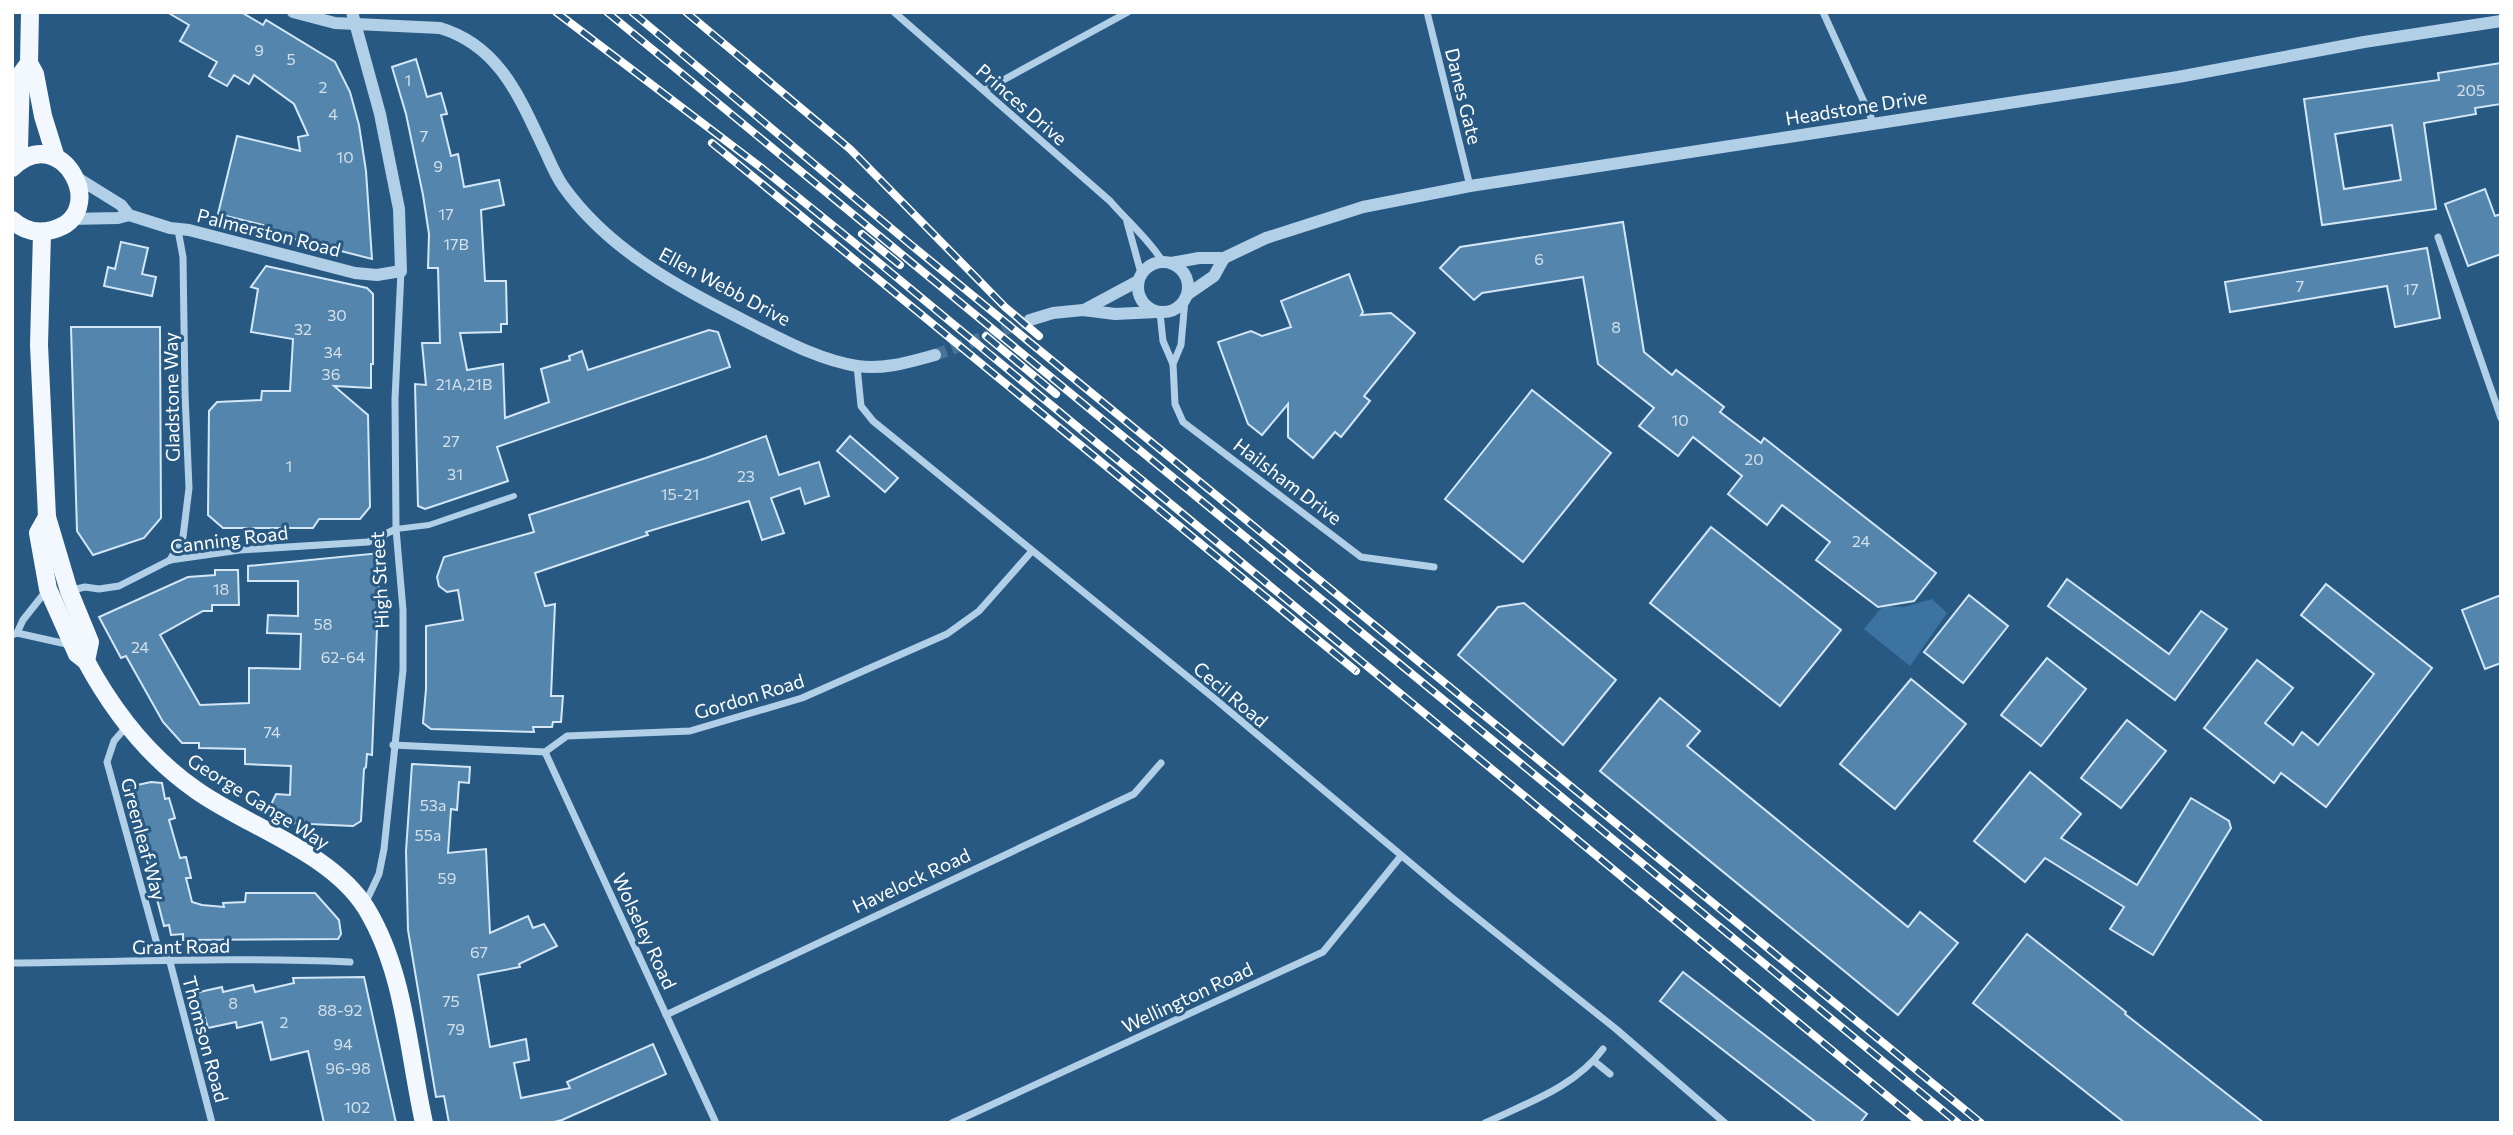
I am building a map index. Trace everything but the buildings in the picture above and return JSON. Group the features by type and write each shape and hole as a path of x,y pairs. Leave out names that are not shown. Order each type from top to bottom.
{"main road":[{"path":"30,12 29,63 22,74 56,158"},
{"path":"14,166 30,93"},
{"path":"12,220 29,231 42,233 58,229 71,219 76,211 80,188 67,164 56,158 34,155 14,166"},
{"name":"George Gange Way","path":"42,233 40,345 47,517 69,591 90,642 86,661"},
{"name":"George Gange Way","path":"47,517 38,533 48,589 77,654 86,661 128,725 170,770 197,791 312,858 348,886 364,906"},
{"path":"364,906 384,941 396,978 424,1123"}],"street":[{"name":"Ellen Webb Drive","path":"293,12 335,23 440,29 456,33 471,42 494,62 515,87 561,183 585,214 612,240 675,285 767,332 812,352 857,366"},
{"name":"High Street","path":"352,12 380,114 399,209 401,271 395,386 396,529 403,610 403,670 384,849 379,874 364,906"},
{"name":"Princes Drive","path":"894,12 1110,201 1167,262"},
{"path":"985,90 1128,12"},
{"name":"Danes Gate","path":"1427,12 1470,187"},
{"path":"1823,12 1874,124"},
{"name":"Headstone Drive","path":"1167,262 1224,258 1266,238 1363,207 1470,187 2178,77 2364,42 2501,20"},
{"name":"Palmerston Road","path":"76,177 121,205 129,215"},
{"name":"Palmerston Road","path":"71,219 105,219 129,215 178,230 198,232 355,273 377,275 401,271"},
{"name":"Princes Drive","path":"1127,222 1140,277"},
{"name":"Gladstone Way","path":"170,560 183,537 189,488 184,382 183,257 178,230"},
{"path":"2438,237 2501,418"},
{"name":"Headstone Drive","path":"1186,297 1213,276 1224,258"},
{"path":"1030,320 1054,313 1083,310 1115,314 1174,310 1186,297 1187,278 1178,267 1167,262 1154,263 1140,277 1083,310"},
{"path":"1140,277 1137,289 1144,304 1159,312"},
{"name":"Hailsham Drive","path":"1173,364 1181,345 1186,297"},
{"name":"Hailsham Drive","path":"1159,312 1164,341 1173,364 1175,404 1183,422 1361,557 1434,567"},
{"path":"857,366 900,365 935,355"},
{"name":"Cecil Road","path":"857,366 861,406 873,421 1215,699 1401,856 1616,1029 1725,1123"},
{"path":"396,529 429,525 514,496"},
{"name":"Canning Road","path":"69,591 85,587 99,589 119,586 170,560 240,550 368,542 396,529"},
{"name":"Gordon Road","path":"545,752 567,736 690,731 802,698 947,634 979,611 1032,551"},
{"path":"48,589 14,634 72,645"},
{"path":"57,610 69,591"},
{"name":"Greenleaf Way","path":"128,725 114,741 107,762 157,944 170,962"},
{"path":"393,745 545,752"},
{"name":"Wolseley Road","path":"545,752 716,1123"},
{"name":"Havelock Road","path":"666,1015 1134,794 1161,763"},
{"name":"Wellington Road","path":"952,1123 1323,952 1401,856"},
{"name":"Grant Road","path":"12,963 284,959 350,962"},
{"name":"Thomson Road","path":"170,962 212,1123"},
{"path":"1485,1123 1566,1083 1594,1061 1603,1049"},
{"path":"1594,1061 1610,1074"}],"shaded area":[{"path":"1932,599 1947,613 1910,666 1864,629 1883,606 1904,607"}],"tunnel":[{"path":"935,355 1030,320"}],"railway":[{"path":"556,12 763,169 872,257 1920,1123"},
{"path":"607,12 1958,1123"},
{"path":"632,12 910,244 1981,1123"},
{"path":"686,12 850,149 1005,307 1039,336"},
{"path":"712,143 1356,671"},
{"path":"862,234 900,265"},
{"path":"986,336 1056,394"}]}
